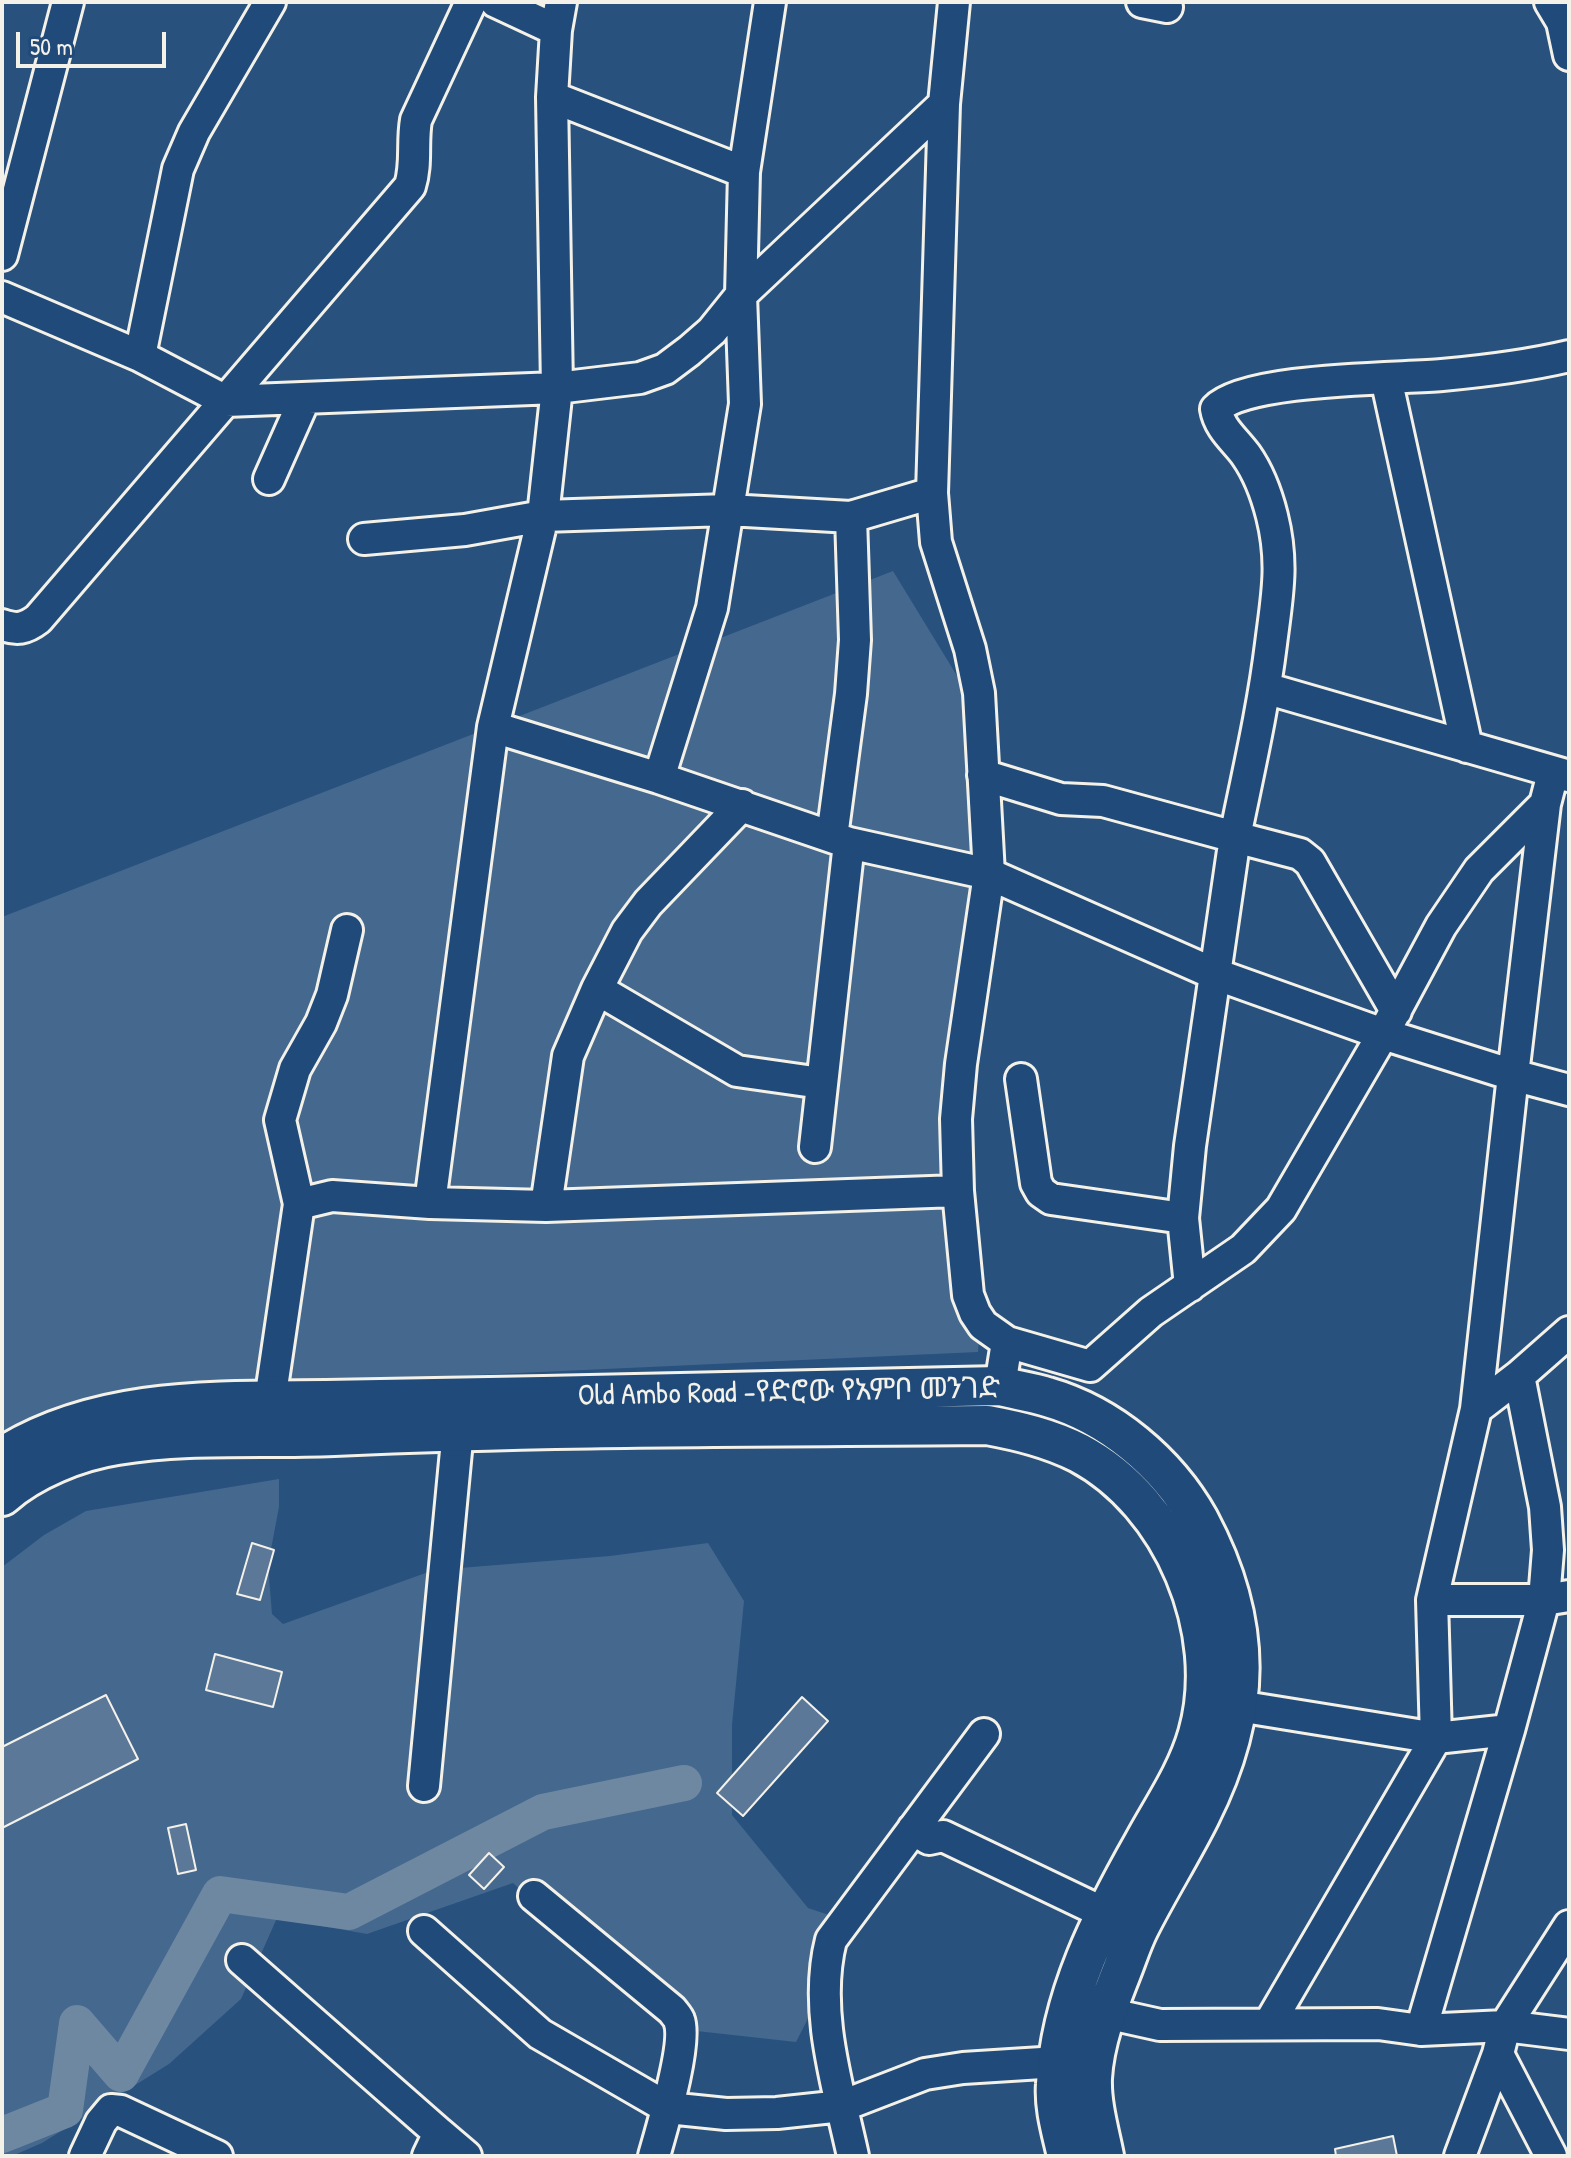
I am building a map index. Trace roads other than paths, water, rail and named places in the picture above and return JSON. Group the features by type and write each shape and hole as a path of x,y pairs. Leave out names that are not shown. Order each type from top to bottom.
{"main road":[{"name":"Old Ambo Road -የድሮው የአምቦ መንገድ","path":"2,1457 61,1426 97,1415 146,1407 269,1400 1000,1386 1048,1397 1083,1411 1118,1431 1145,1452 1168,1476 1190,1505 1212,1546 1201,1627 1206,1662 1205,1701 1198,1734 1185,1768 1104,1913 1067,2013 1058,2062 1056,2098 1067,2156"},
{"name":"Old Ambo Road -የድሮው የአምቦ መንገድ","path":"2,1496 60,1463 113,1445 161,1439 265,1439 458,1430 987,1425 1038,1435 1079,1453 1134,1495 1152,1517 1179,1561 1206,1584 1235,1617 1240,1652 1238,1706 1222,1767 1201,1814 1137,1931 1106,2013 1092,2083 1104,2156"}],"street":[{"path":"2,255 68,2"},
{"path":"140,356 178,169 194,132 270,2"},
{"path":"2,625 14,629 27,628 38,619 410,186 415,170 413,137 416,120 471,2"},
{"path":"430,1203 493,727 543,516 557,388 552,97 558,16 496,2"},
{"path":"659,778 712,608 745,404 741,295 744,172 770,2"},
{"path":"954,2 944,104 932,493 936,542 970,649 979,693 989,874 961,1064 956,1119 958,1191 968,1295 983,1325 1007,1342 1090,1366 1151,1312 1243,1249 1281,1209 1390,1023 1441,926 1479,870 1545,804 1561,774 1265,688"},
{"path":"1550,2 1562,22 1569,55"},
{"path":"552,97 744,172"},
{"path":"2,297 140,356 226,401 557,388 640,378 665,369 712,331 741,295 944,104"},
{"path":"1190,1286 1183,1218 1190,1146 1235,837 1265,688 1281,572 1272,514 1262,485 1247,456 1218,420 1216,409 1224,401 1279,387 1525,366 1569,356"},
{"path":"1386,378 1467,747"},
{"path":"269,479 305,398"},
{"path":"364,539 465,530 543,516 728,510 851,517 932,493"},
{"path":"815,1147 855,640 851,517"},
{"path":"493,727 742,805 840,840 989,874 1215,974 1390,1023 1513,1075 1569,1090"},
{"path":"983,775 1061,799 1103,801 1300,854 1310,862 1390,1023"},
{"path":"1269,2024 1436,1738 1432,1600 1476,1409 1545,804"},
{"path":"546,1206 568,1056 597,989 627,931 648,903 742,805"},
{"path":"265,1439 299,1204 280,1120 295,1069 321,1023 332,995 347,930"},
{"path":"597,989 737,1071 821,1083"},
{"path":"1021,1079 1036,1183 1041,1192 1051,1199 1183,1218"},
{"path":"299,1204 332,1196 430,1203 546,1206 958,1191"},
{"path":"1476,1409 1569,1332"},
{"path":"1000,1386 1007,1342"},
{"path":"1421,2030 1509,1730 1557,1598 1548,1550 1545,1507 1519,1376"},
{"path":"424,1786 458,1430"},
{"path":"1432,1600 1557,1598"},
{"path":"1238,1706 1436,1738 1509,1730"},
{"path":"853,2156 827,2027 825,1966 831,1940 984,1734"},
{"path":"913,1829 929,1839 943,1836 1104,1913"},
{"path":"534,1896 672,2010 680,2021 681,2037 668,2108 654,2156"},
{"path":"1460,2156 1502,2040 1569,1926"},
{"path":"424,1931 540,2034 668,2108 726,2114 777,2113 842,2106 925,2074 963,2068 1058,2062"},
{"path":"242,1960 433,2144 466,2156"},
{"path":"1106,2013 1160,2025 1378,2024 1502,2040 1569,2034"},
{"path":"1502,2040 1551,2156"},
{"path":"85,2156 101,2122 111,2110 121,2111 217,2156"}],"waterway":[{"path":"2,2135 65,2110 77,2023 121,2074 220,1894 349,1912 543,1812 684,1783"}]}
